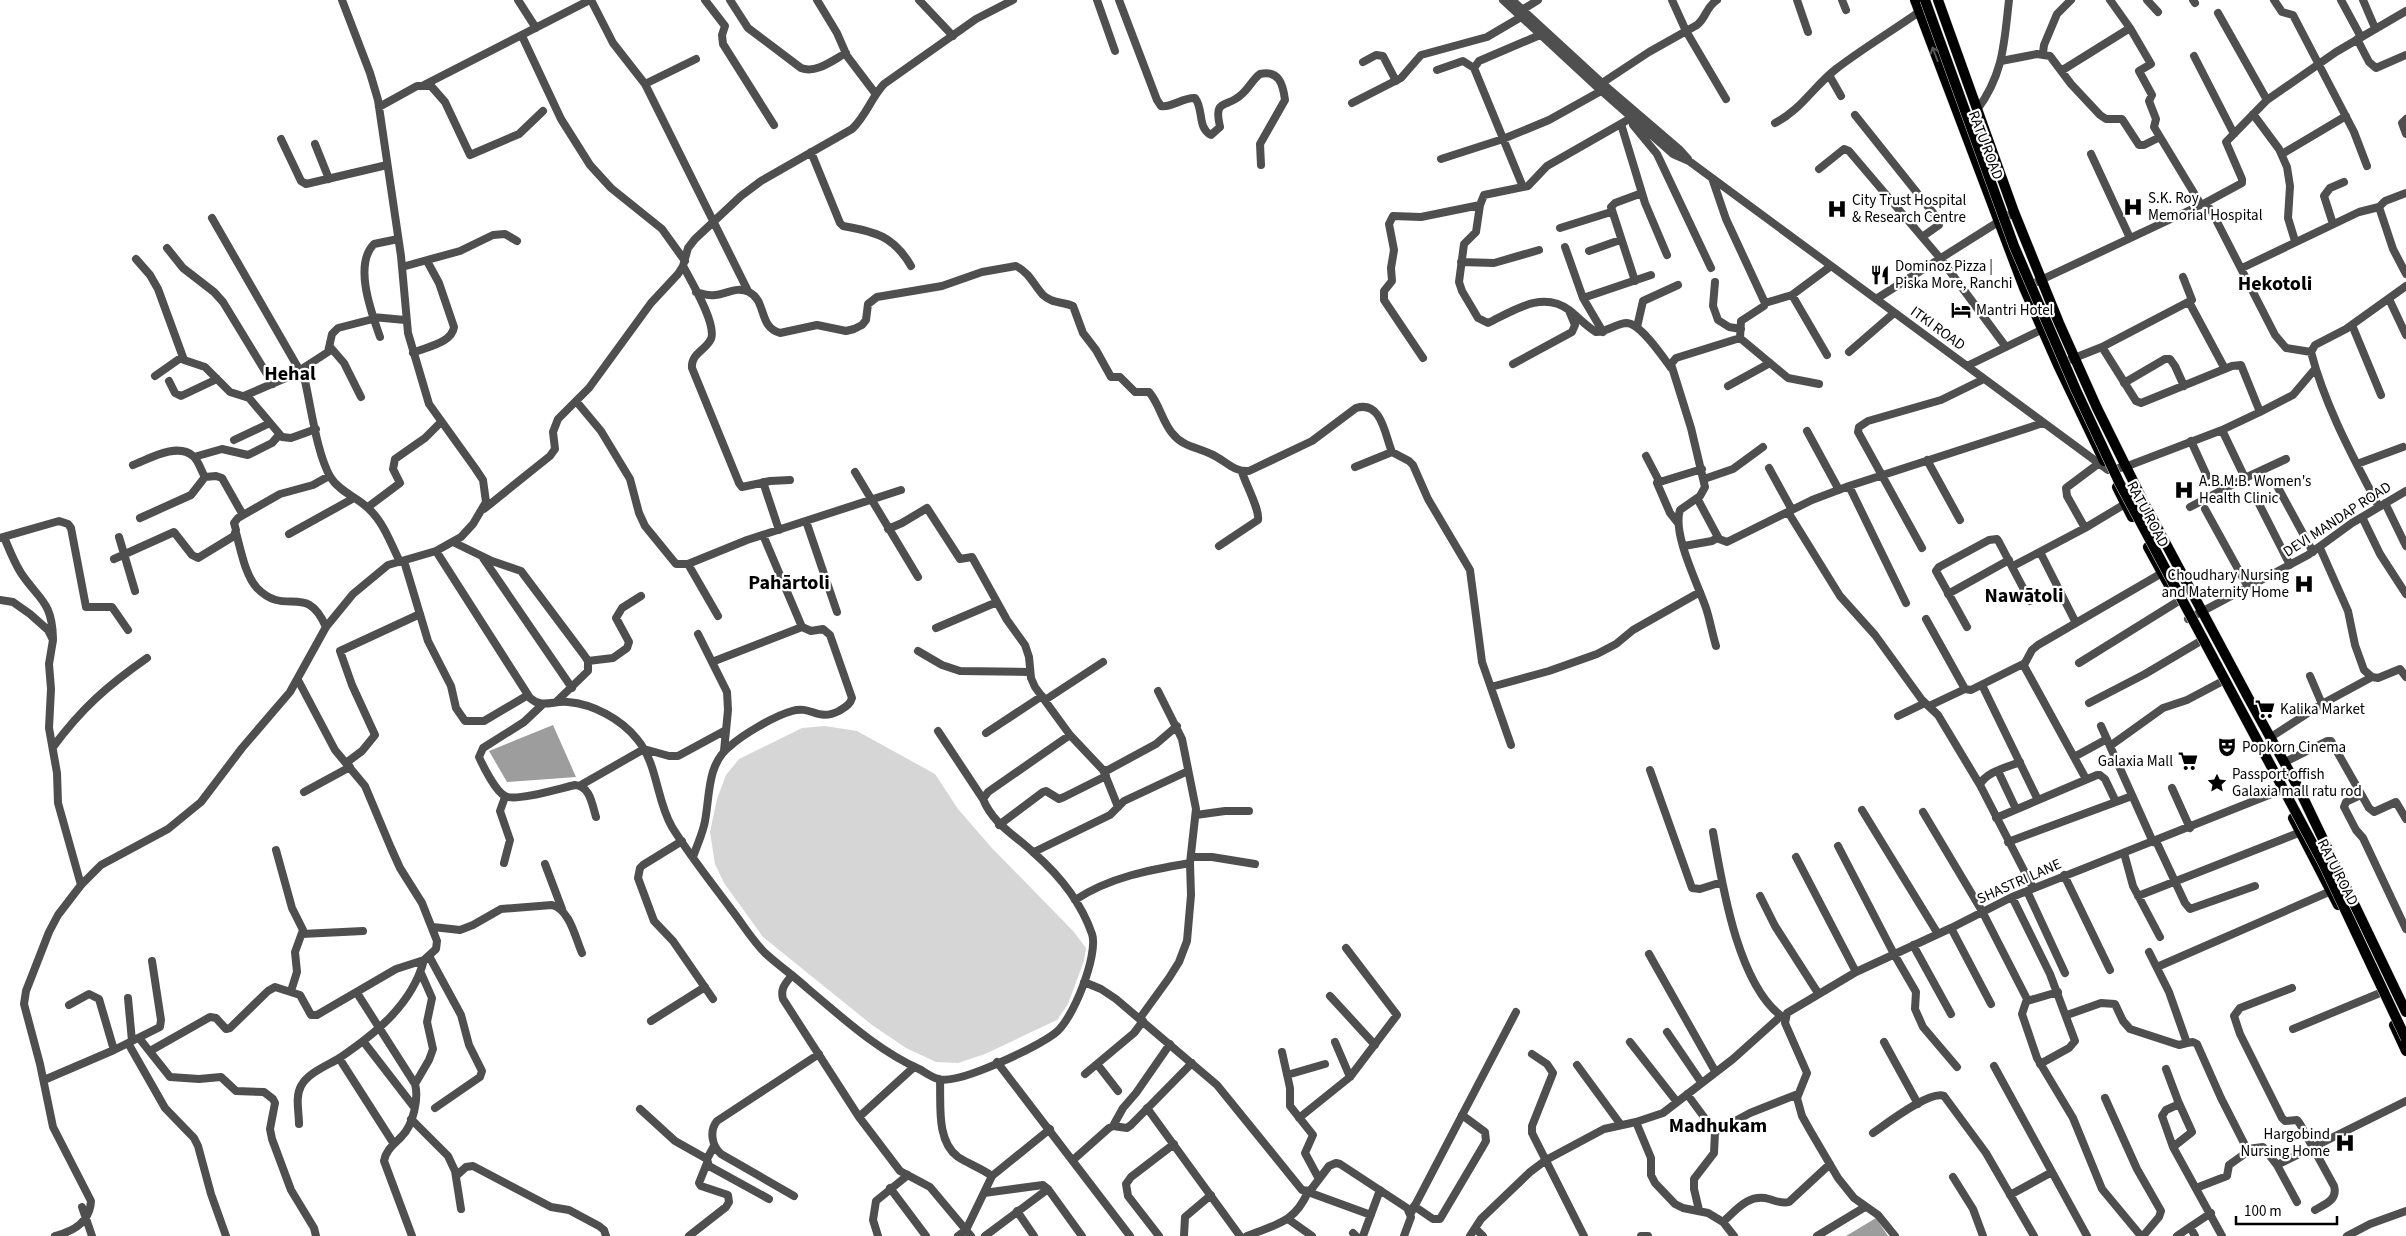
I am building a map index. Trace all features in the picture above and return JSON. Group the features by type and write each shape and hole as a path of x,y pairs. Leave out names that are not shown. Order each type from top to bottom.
{"main road":[{"name":"RATU ROAD","path":"1915,0 2024,288 2058,365 2125,504 2331,891 2406,1051"},
{"path":"1925,0 2014,246 2076,390 2119,482 2324,865 2406,1039"},
{"path":"1932,0 2020,244 2086,396 2125,479 2330,862 2406,1023"},
{"name":"RATU ROAD","path":"1938,0 2014,212 2075,358 2125,467 2285,762 2403,996 2406,1012"}],"street":[{"path":"55,1236 72,1230 85,1220 90,1207 90,1198 54,1127 26,1011 25,995 49,932 63,906 95,870 109,860 168,829 191,812 211,790 242,748 277,709 298,680 326,627 353,594 380,570 436,551 465,534 482,511 486,502 482,480 429,404 413,352 406,320 402,267 379,107 370,73 342,0"},
{"path":"518,0 536,28"},
{"path":"379,107 417,86 424,85 591,0 612,43 645,84 748,291 759,301 766,322 774,331 780,332 817,325 846,331 862,325 866,320 868,304 877,297 942,286 982,272 1016,266 1029,274 1048,299 1073,306 1083,333 1096,350 1107,373 1111,377 1123,379 1135,392 1149,392 1168,428 1180,440 1187,446 1212,454 1242,472 1249,471 1312,441 1351,411 1363,406 1370,407 1381,419 1392,452 1409,461 1413,466 1428,499 1470,570 1480,651 1511,745"},
{"path":"705,0 725,26 722,35 723,44 774,125"},
{"path":"730,0 748,28 801,68 806,70 822,66 846,53"},
{"path":"817,0 837,33 846,53 875,93"},
{"path":"919,0 952,36"},
{"path":"482,511 550,456 555,449 554,425 598,376 651,303 684,264 688,248 713,220 761,181 858,123 875,93 884,84 976,19 1013,0"},
{"path":"1097,0 1115,51"},
{"path":"1119,0 1157,100 1161,106 1188,97 1194,98 1198,102 1203,129 1211,135 1217,132 1220,127 1216,112 1219,107 1242,94 1260,74 1274,74 1278,77 1285,100 1260,144 1261,165"},
{"path":"1503,0 1521,13 1601,87 1627,121 1654,148 1712,268"},
{"path":"1512,0 1540,35 1601,87 1679,149 1689,161"},
{"path":"1352,103 1396,81 1420,55 1487,38 1538,0"},
{"path":"1672,0 1686,31 1726,99"},
{"path":"1441,159 1503,139 1549,120 1601,87 1649,52 1700,22 1710,5 1718,0"},
{"path":"1797,0 1808,32"},
{"path":"1842,0 1846,10"},
{"path":"1977,110 1993,86 2001,61 2009,0"},
{"path":"2044,54 2044,45 2057,14 2072,0"},
{"path":"2110,0 2130,28 2150,64 2139,71 2152,95 2149,106 2156,119 2154,127 2242,268 2279,341 2291,351 2311,352"},
{"path":"2148,0 2158,12"},
{"path":"2274,0 2282,12 2293,15 2346,116 2367,166"},
{"path":"2341,0 2369,62 2376,68 2406,55"},
{"path":"2363,0 2375,28"},
{"path":"2024,288 2203,203 2242,182 2226,142 2267,100 2359,38 2406,11"},
{"path":"1775,123 1805,102 1829,76 1919,12"},
{"path":"2218,13 2267,100"},
{"path":"2062,71 2130,28"},
{"path":"1474,68 1479,61 1540,35"},
{"path":"522,36 561,119 590,165 611,188 662,229 684,264 712,329 710,341 694,356 692,362 695,376 739,483 742,487 748,487 762,482 790,480"},
{"path":"2001,61 2044,54 2050,56 2100,115 2106,119 2122,119 2126,122 2140,145 2160,137"},
{"path":"1363,62 1376,55 1382,56 1396,81"},
{"path":"2194,56 2234,134"},
{"path":"645,84 696,59"},
{"path":"1437,70 1463,61 1474,68 1523,187"},
{"path":"1829,76 1841,96"},
{"path":"424,85 435,90 445,102 470,155 519,134 543,111"},
{"path":"2253,114 2282,154 2289,174 2288,218 2295,241"},
{"path":"1855,115 1940,222 1922,237"},
{"path":"2282,154 2346,116"},
{"path":"2406,119 2402,123 2406,134"},
{"path":"1627,121 1673,154 1689,161"},
{"path":"1627,121 1547,166 1532,184 1488,194 1482,198 1476,232 1464,244 1460,287 1478,318 1483,322 1488,323 1518,309 1542,301 1558,303 1590,328 1603,332 1625,323 1636,327 1671,368 1685,407 1704,479 1704,492 1680,510 1678,523 1716,646"},
{"path":"1627,121 1642,193 1667,255"},
{"path":"281,139 303,183 329,179 387,165"},
{"path":"315,144 329,179"},
{"path":"1819,169 1838,152 1846,148 1940,258 2006,347"},
{"path":"811,152 840,223 843,226 880,234 899,248 911,266"},
{"path":"2091,154 2130,238"},
{"name":"ITKI ROAD","path":"1689,161 2108,470"},
{"path":"1712,178 1726,219 1765,303"},
{"path":"2333,224 2324,196 2330,188 2344,182"},
{"path":"1635,281 1611,212 1612,205 1642,193"},
{"path":"2242,268 2295,241 2359,212 2379,207 2385,201 2406,193"},
{"path":"1422,358 1384,300 1384,290 1392,280 1390,268 1394,254 1389,224 1393,216 1422,217 1480,205"},
{"path":"2379,207 2393,249 2406,274"},
{"path":"1560,228 1611,212"},
{"path":"1876,299 1998,220 2014,212"},
{"path":"212,218 297,372 305,381 329,476 341,489 368,508 381,522 402,561 428,642 451,686 456,708 465,721 484,721 528,695"},
{"path":"402,267 460,252 492,235 505,234 517,242"},
{"path":"380,337 364,283 370,248 378,242 398,239"},
{"path":"1589,251 1620,240"},
{"path":"1565,247 1583,298 1603,332"},
{"path":"167,248 183,268 214,292 223,302 273,384"},
{"path":"1462,262 1494,264 1539,250"},
{"path":"136,259 150,275 158,289 184,360 206,368 230,392 244,396 253,402 279,435 287,438 316,429"},
{"path":"413,352 446,340 453,332 454,327 442,292 427,260"},
{"path":"1740,338 1740,324 1743,318 1764,306 1765,303 1792,295 1831,266"},
{"path":"1583,298 1651,276"},
{"path":"2058,365 2102,347 2192,300 2183,277"},
{"path":"1715,282 1713,306 1718,320 1729,327 1741,329"},
{"path":"1636,327 1643,301 1678,285"},
{"path":"2406,286 2352,325 2333,337 2315,345 2311,352 2315,369 2345,441 2406,546"},
{"path":"696,292 716,295 740,289 748,291"},
{"path":"1792,295 1827,355"},
{"path":"2388,299 2406,335"},
{"path":"2189,302 2225,369"},
{"path":"1513,364 1572,332 1575,325 1568,309"},
{"path":"1849,352 1894,313"},
{"path":"244,396 297,372 325,355 331,348 332,334 338,328 373,318 406,320"},
{"path":"2352,325 2381,395"},
{"path":"1967,366 2043,329"},
{"path":"1671,368 1672,361 1676,358 1740,338"},
{"path":"1740,338 1791,380 1819,384"},
{"path":"2102,347 2136,401 2141,404 2238,365 2244,368 2260,412"},
{"path":"331,348 339,356 361,397"},
{"path":"155,376 182,357"},
{"path":"2124,383 2165,359 2170,359 2184,386"},
{"path":"1728,386 1770,363"},
{"path":"2108,470 2125,467 2222,430 2260,412 2293,395 2315,369"},
{"path":"169,381 175,393 181,396 217,379"},
{"path":"1922,548 1858,432 1859,426 1868,421 1941,400 1984,379"},
{"path":"576,401 600,431 630,479 639,513 645,526 676,564 688,564 763,535 901,490"},
{"path":"368,508 400,483 393,469 395,459 425,438 441,422"},
{"path":"234,440 270,423"},
{"path":"1684,546 1712,541 1717,538 1727,542 1838,490 2043,423"},
{"path":"2222,430 2245,478"},
{"path":"1807,431 1838,490"},
{"path":"194,457 222,448 248,455 272,443 279,435"},
{"path":"2191,441 2207,476"},
{"path":"1704,479 1733,469 1763,447"},
{"path":"2357,464 2402,447"},
{"path":"133,465 170,452 182,451 194,457 205,477"},
{"path":"1355,467 1392,452"},
{"path":"1646,456 1659,481 1663,482 1702,469"},
{"path":"2190,507 2286,459"},
{"path":"1927,460 1960,520"},
{"path":"2085,528 2068,496 2066,488 2098,464"},
{"path":"1769,468 1790,511 1840,596 1875,636 1927,705 1938,715 1980,785 2030,890 2065,973"},
{"path":"855,472 918,577"},
{"path":"1219,546 1258,520 1258,510 1242,472"},
{"path":"140,518 191,495 205,477 216,476 222,478 243,515"},
{"path":"326,627 320,613 313,605 305,602 278,601 256,587 250,576 234,523 243,515 280,494 313,485 329,476"},
{"path":"762,482 779,530"},
{"path":"1657,483 1670,513 1678,523"},
{"path":"2276,484 2316,550 2348,611 2360,662 2372,677"},
{"path":"1849,486 1906,603"},
{"name":"DEVI MANDAP ROAD","path":"2187,619 2316,550 2362,517 2406,490"},
{"path":"2254,494 2290,565"},
{"path":"289,534 354,498"},
{"path":"1697,498 1720,539"},
{"path":"1948,594 2011,563 2040,552 2125,504"},
{"path":"888,529 927,508 960,558 972,557 1006,620 1025,645 1029,657 1029,672 1035,686 1070,735 1105,773 1118,807"},
{"path":"2205,509 2248,587"},
{"path":"2362,517 2380,554 2406,594"},
{"path":"806,521 837,612"},
{"path":"81,885 58,803 57,773 48,718 51,689 49,664 53,640 52,617 48,608 19,570 2,537 59,522 68,524 71,528 86,607 112,607 128,630"},
{"path":"114,559 174,532 192,556 198,558 236,534"},
{"path":"693,857 705,820 712,770 724,751 740,738 792,711 808,710 825,716 847,707 851,702 851,693 830,635 823,630 811,631 802,627 763,535"},
{"path":"119,537 135,591"},
{"path":"1967,626 1936,571 1939,567 1993,538 2000,542 2030,601"},
{"path":"453,542 492,562 516,568 526,575 588,661 588,671 556,702"},
{"path":"436,551 528,695 536,703 542,705 556,702 572,702 590,707 621,723 639,741 649,759 665,813 693,857 750,936 765,953 862,1035 901,1061 940,1080 967,1077 1060,1030 1065,1024 1084,982 1094,940 1075,900 1058,877 1034,852 999,824 938,731"},
{"path":"2040,552 2076,623"},
{"path":"482,556 572,688"},
{"path":"688,564 718,616"},
{"path":"1898,716 1965,689 1971,690 2023,664 2028,660 2034,648 2162,573"},
{"path":"1491,686 1550,671 1597,654 1633,630 1700,592"},
{"path":"588,661 608,659 628,648 629,642 616,618 622,608 641,596"},
{"path":"0,600 18,604 43,625 53,640"},
{"path":"936,628 997,602"},
{"path":"2079,662 2178,602"},
{"path":"304,792 348,765 375,735 352,685 340,651 420,614"},
{"path":"1926,619 1965,689"},
{"path":"712,662 802,627"},
{"path":"698,634 727,692 724,751"},
{"path":"2089,703 2145,674 2199,642"},
{"path":"918,652 942,665 960,671 1029,672"},
{"path":"53,747 83,709 106,688 147,658"},
{"path":"986,733 1103,662"},
{"path":"2023,664 2086,779"},
{"path":"2271,737 2322,704 2372,677 2378,678 2403,668 2406,677"},
{"path":"2310,676 2322,704"},
{"path":"298,680 335,750 365,786 400,868 422,903 438,941 436,948 427,958 421,973 397,1010 380,1029 311,1076 301,1086 298,1095 299,1124"},
{"path":"2074,757 2108,743 2163,708 2187,700 2221,682"},
{"path":"1982,685 2038,800"},
{"path":"1086,1074 1134,1033 1179,962 1187,940 1191,895 1191,860 1196,815 1195,796 1188,771 1187,755 1177,726 1158,691"},
{"path":"542,705 524,722 481,752 479,757 482,764 499,792 505,797 512,798 575,784 581,785 586,789 596,817"},
{"path":"999,824 1043,792 1059,799 1064,798 1108,770 1156,744 1177,726"},
{"path":"2101,726 2132,796 2185,904 2190,910 2255,886"},
{"path":"581,785 644,749 669,756 678,756 726,730"},
{"path":"983,799 988,792 1070,735"},
{"path":"2285,762 2327,741 2331,741 2361,795 2369,808 2374,812 2393,803 2399,804 2406,799"},
{"path":"1980,785 1984,778 2020,762"},
{"path":"1650,770 1692,888 1700,889 1722,882"},
{"path":"1034,852 1110,815 1124,801 1188,771"},
{"path":"1998,771 2016,810"},
{"path":"1996,818 2096,775 2103,777 2116,802"},
{"path":"2172,788 2190,828"},
{"name":"SHASTRI LANE","path":"1470,1236 1481,1219 1530,1172 1546,1160 1604,1130 1662,1113 1733,1059 1783,1018 1788,1011 1856,972 1951,928 2012,897 2064,875 2190,828 2279,791"},
{"path":"2361,795 2346,802 2344,807 2356,830 2363,838 2406,929"},
{"path":"2008,842 2132,796"},
{"path":"504,863 510,840 500,811 505,797"},
{"path":"2399,804 2406,819"},
{"path":"1862,810 1938,934"},
{"path":"1196,815 1224,811 1249,811"},
{"path":"1923,812 1982,911 2026,999 2026,1003"},
{"path":"1714,832 1722,882 1734,930 1745,959 1764,998 1783,1018 1806,1069 1806,1078 1798,1094 1798,1104 1802,1116 1830,1164 1854,1198 1878,1215 1895,1236"},
{"path":"2138,896 2300,832"},
{"path":"682,841 643,865 640,868 638,878 658,928 673,941 713,999"},
{"path":"1838,846 1916,992 1916,1009 1924,1027 1957,1067"},
{"path":"276,850 292,908 303,929 295,952 297,972 291,991"},
{"path":"2124,852 2129,876 2160,937"},
{"path":"1075,900 1107,882 1191,860 1212,857 1255,864"},
{"path":"1796,857 1856,972"},
{"path":"545,864 562,910 582,953"},
{"path":"2064,875 2110,970"},
{"path":"2157,967 2331,891"},
{"path":"1760,896 1775,926 1818,993"},
{"path":"2012,897 2058,992 2075,1036 2074,1044 2040,1064"},
{"path":"433,927 466,928 501,909 552,905 562,910"},
{"path":"1951,928 1991,1004"},
{"path":"302,934 364,931"},
{"path":"1913,945 1951,1014"},
{"path":"1299,1118 1350,1077 1394,1019 1396,1012 1346,948"},
{"path":"2149,952 2157,967 2187,1043"},
{"path":"1649,954 1716,1071"},
{"path":"150,1051 210,1017 216,1018 226,1029 230,1028 271,988 277,986 302,997 310,1013 315,1016 396,969 427,958"},
{"path":"427,958 461,1015 469,1045 482,1071 480,1076 435,1108"},
{"path":"44,1080 114,1050 157,1028 161,1023 152,961"},
{"path":"416,1084 430,1060 432,1049 427,1022 432,998 421,973"},
{"path":"792,975 781,992 783,999 859,1117 900,1171 930,1187 968,1233"},
{"path":"1084,982 1101,989 1142,1020 1218,1085 1302,1190 1371,1215"},
{"path":"651,1021 705,987"},
{"path":"2292,988 2240,1008 2234,1016 2240,1034 2282,1118 2285,1121 2297,1120 2300,1124 2335,1191 2332,1198 2315,1210"},
{"path":"2058,992 2027,1001 2022,1010 2023,1021 2040,1064 2073,1118 2102,1189 2142,1236 2159,1217 2161,1211 2137,1169 2105,1098"},
{"path":"356,993 416,1084 417,1093 406,1132 385,1155 384,1161 412,1236"},
{"path":"2293,1029 2380,993"},
{"path":"70,1005 89,994 99,999 114,1050"},
{"path":"1330,996 1375,1044"},
{"path":"128,998 133,1041 165,1108 194,1138 198,1146 210,1194 226,1236"},
{"path":"2067,1014 2101,1004 2115,1004 2123,1021 2130,1029 2179,1045 2193,1042 2197,1044 2245,1147 2250,1150"},
{"path":"1404,1236 1412,1210 1516,1012"},
{"path":"1667,1032 1701,1082"},
{"path":"133,1041 150,1051 170,1077 199,1079 221,1077 236,1091 264,1092 270,1095 275,1103 270,1129 272,1139 290,1190 314,1228 316,1236"},
{"path":"363,1041 414,1107"},
{"path":"1335,1042 1350,1077"},
{"path":"1630,1042 1677,1102"},
{"path":"1884,1042 1918,1104"},
{"path":"1073,1160 1113,1126 1123,1108 1136,1093 1170,1044"},
{"path":"1282,1052 1291,1093 1290,1106 1313,1135 1305,1153 1319,1180"},
{"path":"690,1236 730,1202 728,1195 701,1186 699,1183 714,1146 712,1129 717,1120 819,1054"},
{"path":"1532,1054 1548,1064 1553,1073 1532,1126 1534,1140 1584,1236"},
{"path":"339,1058 394,1144"},
{"path":"997,1062 1130,1236"},
{"path":"1113,1126 1126,1128 1192,1063"},
{"path":"1097,1064 1118,1091"},
{"path":"1287,1075 1325,1064"},
{"path":"1576,1065 1621,1125"},
{"path":"1994,1066 2087,1236"},
{"path":"859,1117 914,1068"},
{"path":"2166,1069 2192,1132 2173,1147"},
{"path":"940,1080 942,1130 947,1143 957,1156 992,1176"},
{"path":"1687,1094 1715,1132 1714,1153 1694,1179 1698,1210"},
{"path":"1715,1132 1750,1113 1798,1094"},
{"path":"1873,1133 1918,1104 1937,1095 1944,1096 1986,1153 2034,1236"},
{"path":"2178,1101 2177,1105 2166,1110 2162,1116 2173,1147 2222,1236"},
{"path":"2276,1165 2406,1101"},
{"path":"1147,1108 1237,1233 1228,1236"},
{"path":"640,1109 675,1141 707,1161 709,1166 769,1199"},
{"path":"1247,1236 1288,1219 1301,1208 1308,1192 1312,1190 1329,1166 1336,1163 1407,1208 1433,1219 1440,1219 1486,1141 1485,1132 1462,1115"},
{"path":"411,1119 448,1156 456,1176 461,1209"},
{"path":"1636,1122 1651,1158 1651,1175 1655,1183 1679,1206 1698,1210 1723,1222 1734,1236"},
{"path":"968,1233 992,1176 1050,1129"},
{"path":"1159,1236 1128,1196 1126,1184 1131,1177 1174,1144"},
{"path":"714,1146 721,1154 794,1196"},
{"path":"2196,1188 2227,1176 2229,1165 2250,1150 2263,1147 2276,1165 2297,1202"},
{"path":"1723,1222 1743,1204 1754,1198 1763,1197 1780,1203 1788,1202 1830,1164"},
{"path":"456,1176 466,1167 473,1166 551,1207 569,1210 599,1226 604,1230 606,1236"},
{"path":"2010,1195 2052,1172"},
{"path":"878,1236 873,1220 876,1201 908,1175"},
{"path":"1953,1177 1973,1209 1983,1236"},
{"path":"984,1193 1037,1184 1048,1189 1082,1236"},
{"path":"890,1188 926,1236"},
{"path":"985,1236 1048,1189"},
{"path":"1363,1236 1380,1190"},
{"path":"1184,1236 1185,1217 1211,1195"},
{"path":"1817,1236 1865,1207"},
{"path":"82,1208 92,1236"},
{"path":"1017,1211 1034,1236"},
{"path":"2347,1236 2370,1224 2406,1211"},
{"path":"2177,1236 2211,1213"},
{"path":"1288,1219 1312,1236"},
{"path":"2190,1227 2195,1236"},
{"path":"1475,1228 1483,1236"},
{"path":"958,1236 968,1233"},
{"path":"1641,1236 1648,1236"}],"shaded area":[{"path":"553,725 576,777 507,782 489,751"},
{"path":"825,726 857,731 935,774 958,809 991,847 1074,932 1086,948 1084,961 1068,1004 1057,1020 985,1054 958,1063 936,1062 906,1048 872,1025 763,937 724,883 715,864 710,832 717,799 726,775 739,759 802,728"},
{"path":"1876,1218 1888,1236 1846,1236"}],"place":[{"name":"S.K. Roy Memorial Hospital","path":"2133,207"},
{"name":"City Trust Hospital & Research Centre","path":"1837,209"},
{"name":"Dominoz Pizza | Piska More, Ranchi","path":"1880,275"},
{"name":"Mantri Hotel","path":"1961,310"},
{"name":"A.B.M.B. Women's Health Clinic","path":"2184,490"},
{"name":"Choudhary Nursing and Maternity Home","path":"2304,584"},
{"name":"Kalika Market","path":"2265,709"},
{"name":"Popkorn Cinema","path":"2227,747"},
{"name":"Galaxia Mall","path":"2188,761"},
{"name":"Passport offish Galaxia mall ratu rod","path":"2217,783"},
{"name":"Hargobind Nursing Home","path":"2345,1143"}],"district":[{"name":"Hekotoli","path":"2275,283"},
{"name":"Hehal","path":"290,373"},
{"name":"Pahārtoli","path":"789,582"},
{"name":"Nawātoli","path":"2024,595"},
{"name":"Madhukam","path":"1718,1125"}]}
